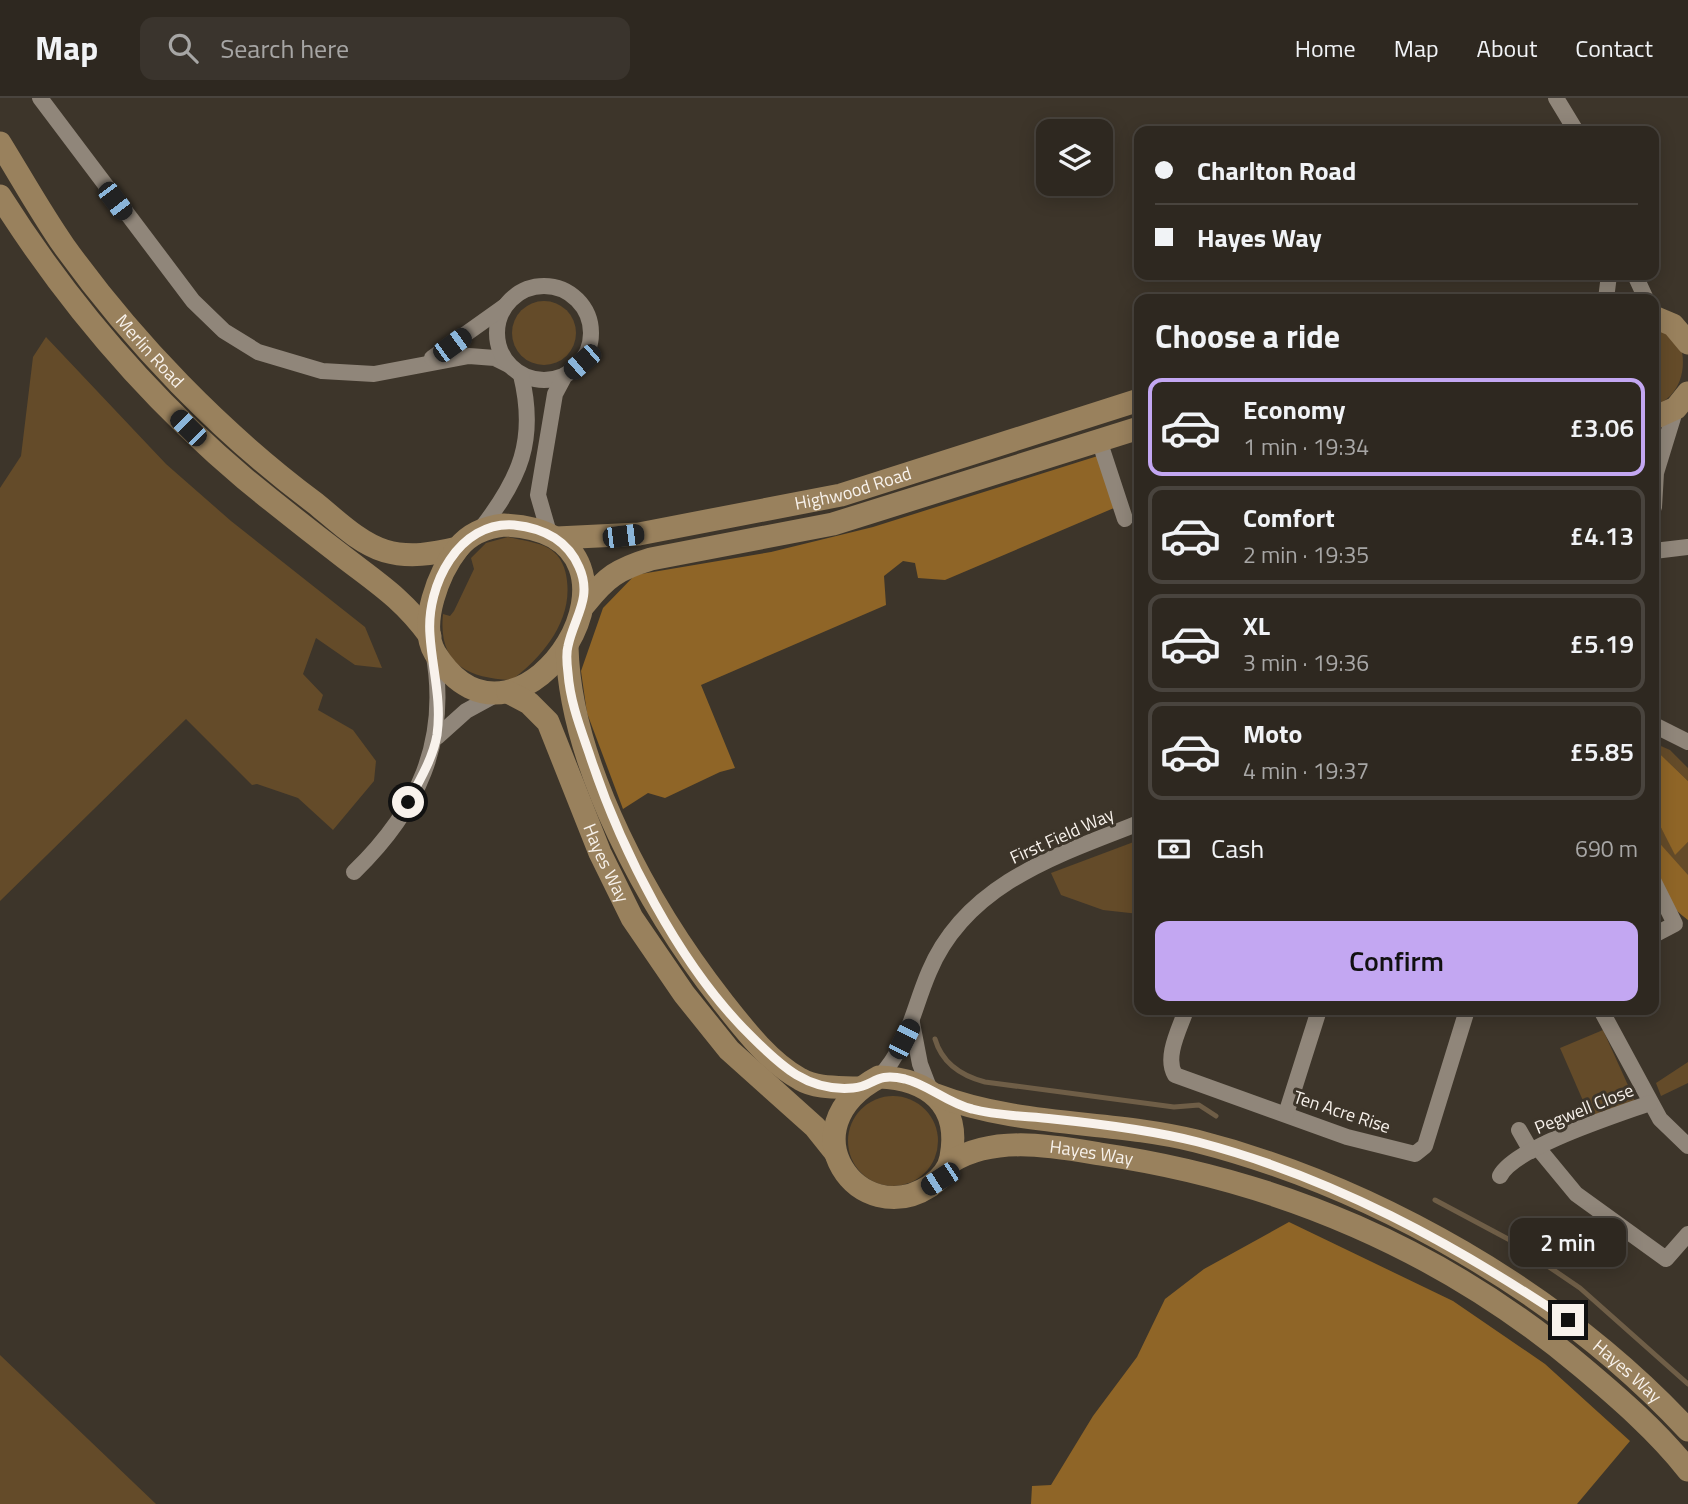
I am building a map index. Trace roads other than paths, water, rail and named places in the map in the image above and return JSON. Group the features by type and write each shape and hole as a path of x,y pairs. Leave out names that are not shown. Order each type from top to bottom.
{"street":[{"path":"40,98 162,263 224,331 258,352 322,371 374,374 424,363 483,356 538,380 563,379"},
{"path":"1556,98 1573,126"},
{"name":"Merlin Road","path":"0,143 63,244 106,302 237,438 293,487 362,540 381,550 415,555 457,548"},
{"name":"Merlin Road","path":"0,196 43,264 135,374 206,446 281,509 396,595 431,642"},
{"path":"424,363 505,306 516,295 536,286 554,287 572,295 584,309 591,325 590,343 582,362 563,379 555,394 538,495 553,536 581,570 585,604 567,647 537,680 466,711 436,737"},
{"path":"354,872 382,844 399,818 422,775 436,737 438,703 431,642 434,596 457,548 480,530 504,497 519,468 529,409 515,370 496,339 497,327 505,306"},
{"path":"1659,415 1685,397"},
{"path":"1659,460 1685,397"},
{"name":"Highwood Road","path":"553,536 639,534 841,495 1134,402"},
{"name":"Highwood Road","path":"585,604 612,574 625,566 833,524 959,487 1134,430"},
{"path":"1099,440 1125,519"},
{"path":"480,530 504,525 553,536"},
{"path":"1659,550 1688,547"},
{"path":"431,642 443,664 466,683 503,693"},
{"name":"Hayes Way","path":"567,647 572,701 609,814 654,903 677,939 744,1030 783,1067 802,1081 818,1086 857,1088"},
{"name":"Hayes Way","path":"503,693 539,712 554,732 600,853 632,918 684,994 729,1050 815,1127 835,1152"},
{"path":"1659,728 1688,742"},
{"name":"First Field Way","path":"879,1077 895,1059 912,1023 924,984 937,955 963,919 985,897 1040,862 1134,825"},
{"path":"1659,890 1682,926 1659,933"},
{"name":"Ten Acre Rise","path":"1184,1015 1171,1058 1170,1067 1175,1075 1347,1137 1415,1154 1425,1146 1465,1015"},
{"path":"1286,1114 1318,1015"},
{"path":"1604,1015 1650,1103 1665,1125 1688,1146"},
{"path":"912,1023 933,1093 951,1121 955,1140 950,1162 940,1179 917,1194 889,1198 876,1196 858,1185 843,1170 835,1152 837,1115 857,1088 879,1077 900,1078 933,1093"},
{"name":"Hayes Way","path":"933,1093 971,1109 1106,1125 1195,1141 1323,1184 1419,1230 1499,1273 1568,1320 1617,1360 1688,1430"},
{"name":"Pegwell Close","path":"1500,1176 1504,1168 1535,1149 1650,1103"},
{"name":"Pegwell Close","path":"1519,1130 1535,1149"},
{"name":"Hayes Way","path":"950,1162 967,1152 991,1146 1069,1149 1155,1162 1238,1181 1321,1210 1405,1247 1487,1295 1559,1347 1613,1393 1688,1470"},
{"path":"1535,1149 1576,1194 1667,1259 1688,1234"}],"waterway":[{"path":"935,1039 948,1062 968,1076 985,1082 1174,1107 1199,1105 1216,1116"},
{"path":"1435,1200 1508,1239 1580,1288 1688,1384"}]}
